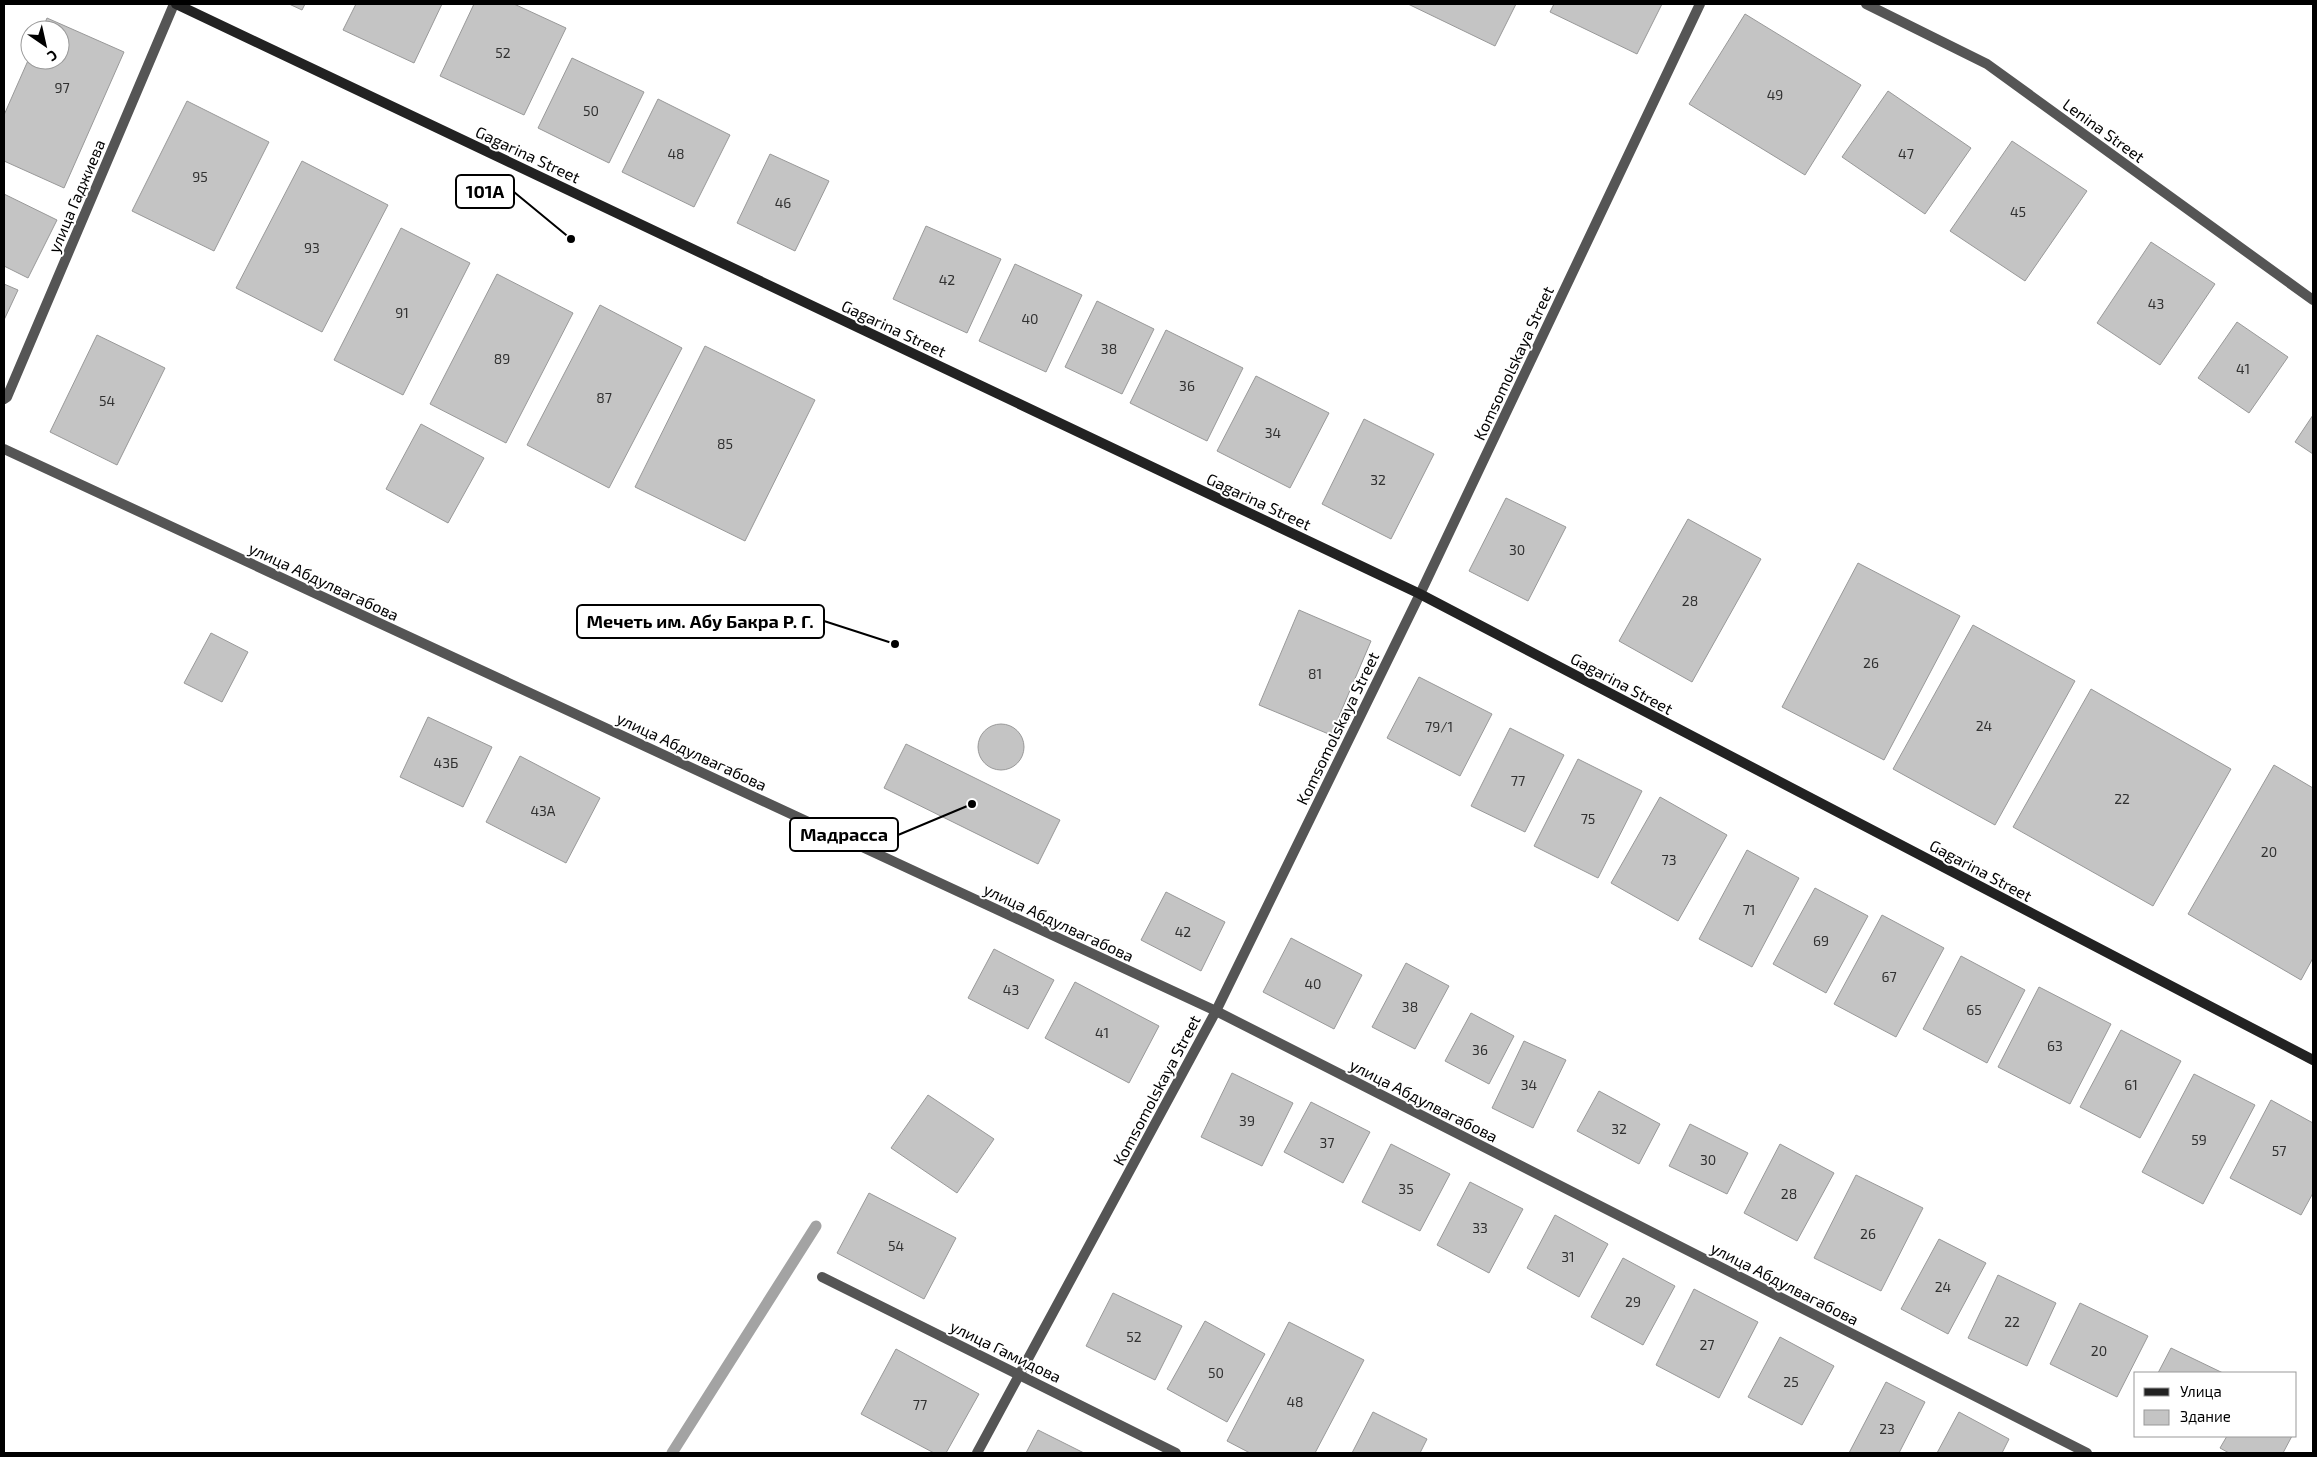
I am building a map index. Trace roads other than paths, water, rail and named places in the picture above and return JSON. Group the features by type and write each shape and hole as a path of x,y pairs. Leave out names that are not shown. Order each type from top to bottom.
{"street":[{"name":"улица Гаджиева","path":"4,399 175,4"},
{"name":"Gagarina Street","path":"175,4 1420,594 2313,1060"},
{"name":"Komsomolskaya Street","path":"976,1453 1216,1011 1420,594 1700,4"},
{"name":"Lenina Street","path":"1866,4 1987,64 2313,300"},
{"name":"улица Абдулвагабова","path":"4,449 1216,1011 2087,1453"},
{"name":"улица Гамидова","path":"822,1277 1176,1453"}],"waterway":[{"path":"672,1453 816,1226"}],"place":[{"name":"101А","path":"571,239"},
{"name":"Мечеть им. Абу Бакра Р. Г.","path":"895,644"},
{"name":"Мадрасса","path":"972,804"}]}
